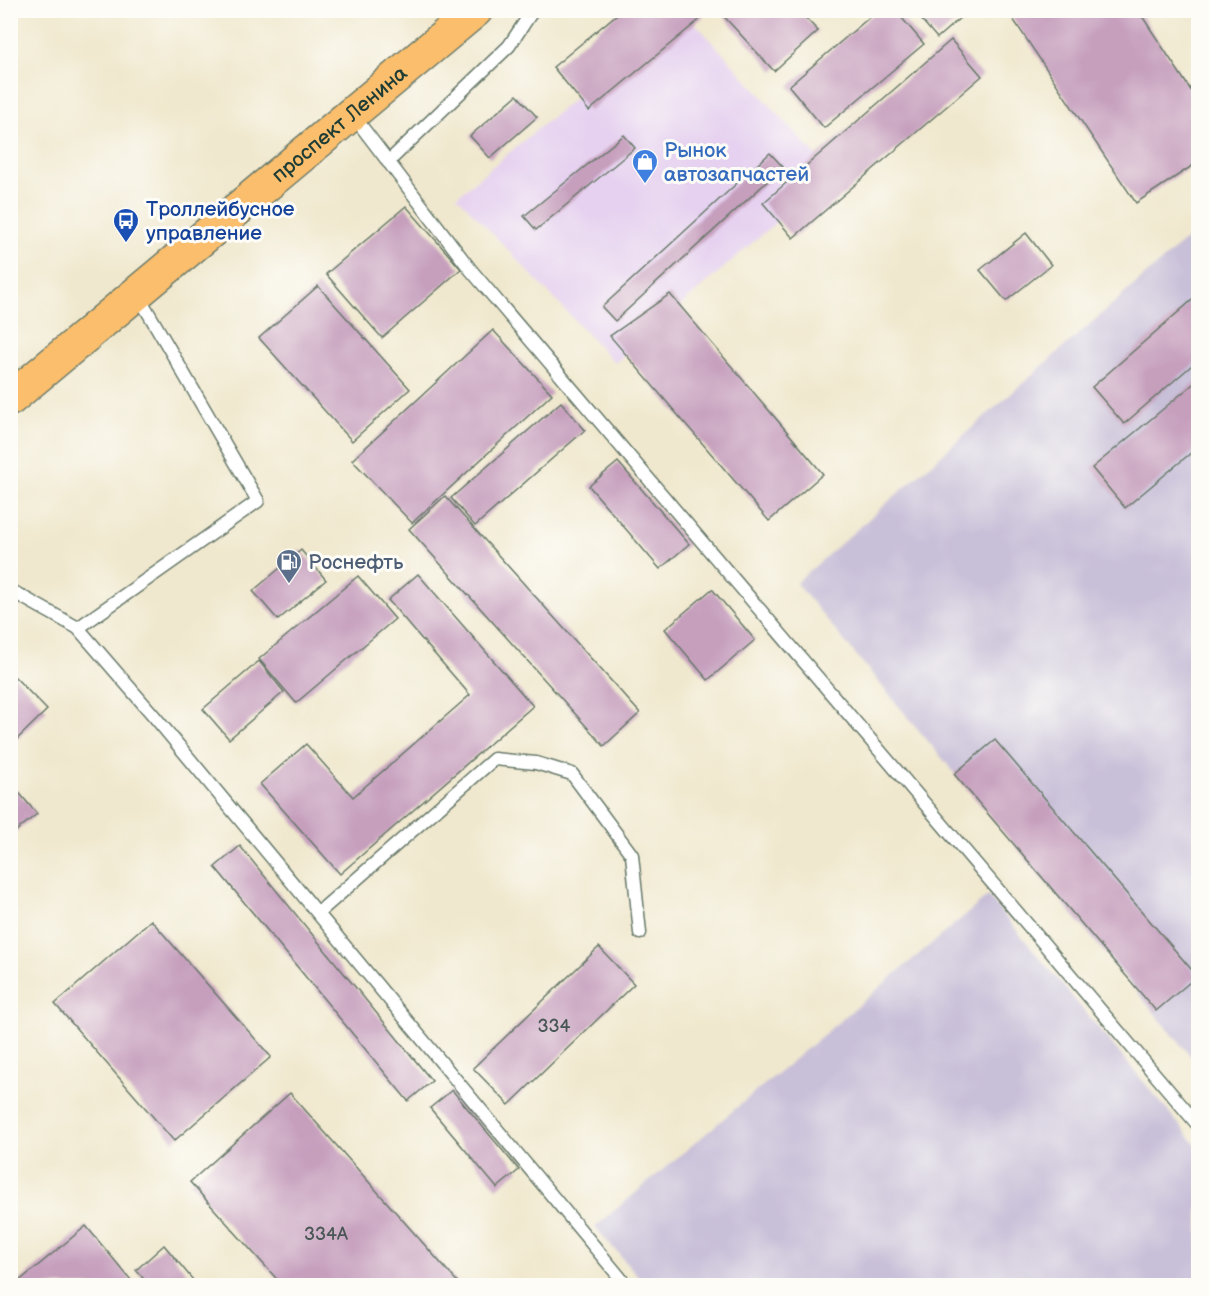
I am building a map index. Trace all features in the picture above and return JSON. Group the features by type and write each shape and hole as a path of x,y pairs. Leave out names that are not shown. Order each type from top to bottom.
{"main road":[{"name":"проспект Ленина","path":"10,399 138,295 476,10"}],"lane":[{"path":"388,162 509,46 532,10"},
{"path":"351,114 478,278 1198,1125"},
{"path":"78,628 258,501 138,295"},
{"path":"10,590 78,628 154,716 627,1286"},
{"path":"318,913 494,759 536,763 572,774 632,855 640,933"}],"shaded area":[{"name":"Рынок автозапчастей","path":"680,11 684,11 832,173 615,363 457,196"},
{"path":"1198,229 1198,1065 796,583"},
{"path":"988,896 1198,1147 1198,1285 646,1285 595,1227"}],"building":[{"path":"622,10 699,10 704,16 589,111 553,67"},
{"path":"718,10 798,10 818,31 774,71"},
{"path":"878,10 895,10 924,44 824,128 789,86"},
{"path":"913,10 969,10 937,38"},
{"path":"1007,10 1138,10 1198,101 1198,162 1136,203"},
{"path":"951,40 982,76 793,238 763,203"},
{"path":"517,95 537,117 490,158 470,136"},
{"path":"624,135 635,148 536,230 524,216"},
{"path":"770,153 783,167 615,321 602,307"},
{"path":"406,206 461,269 382,338 326,274"},
{"path":"1026,233 1051,265 1006,301 980,270"},
{"path":"318,286 410,389 352,441 259,338"},
{"path":"670,294 823,474 769,521 610,336"},
{"path":"1198,295 1198,360 1124,424 1092,387"},
{"path":"493,330 552,394 412,523 352,460"},
{"path":"1198,380 1198,447 1125,508 1092,468"},
{"path":"561,402 585,430 475,526 451,498"},
{"path":"618,462 689,544 660,569 589,486"},
{"path":"445,496 640,713 604,746 409,529"},
{"name":"Роснефть","path":"301,550 326,580 278,620 253,591"},
{"path":"418,574 533,706 340,874 260,784 306,744 353,797 470,695 388,600"},
{"path":"358,576 395,619 296,703 259,659"},
{"path":"712,589 755,640 708,680 665,629"},
{"path":"259,661 284,692 229,739 203,709"},
{"path":"10,672 47,710 10,746"},
{"path":"995,740 1197,976 1156,1011 954,774"},
{"path":"10,782 37,814 10,836"},
{"path":"240,846 432,1081 408,1101 215,867"},
{"path":"151,920 271,1057 174,1141 55,1004"},
{"path":"599,947 634,984 509,1105 473,1068"},
{"path":"452,1090 519,1170 497,1188 430,1108"},
{"path":"290,1093 461,1286 283,1286 190,1182"},
{"path":"86,1226 136,1286 20,1286 18,1282"},
{"path":"164,1245 198,1286 150,1286 136,1270"}],"place":[{"name":"Рынок автозапчастей","path":"645,185"},
{"name":"Троллейбусное управление","path":"126,244"},
{"name":"Роснефть","path":"289,585"}]}
